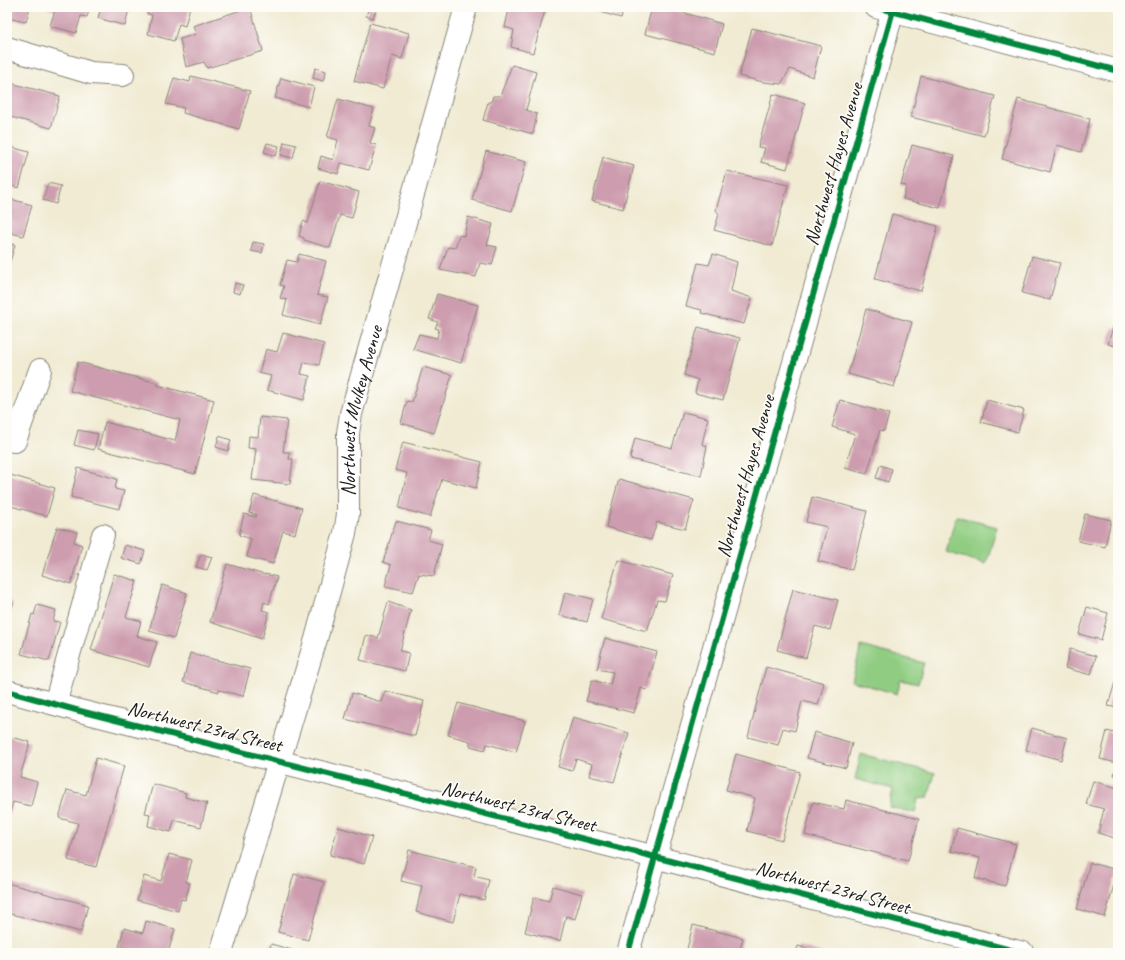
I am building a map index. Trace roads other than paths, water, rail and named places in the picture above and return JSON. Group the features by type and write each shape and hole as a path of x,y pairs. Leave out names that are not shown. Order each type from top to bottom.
{"street":[{"name":"Northwest Mulkey Avenue","path":"221,953 316,639 345,533 348,514 348,433 351,414 466,7"},
{"path":"888,9 1118,71"},
{"name":"Northwest Hayes Avenue","path":"628,953 888,9"},
{"path":"7,48 91,73 123,75"},
{"path":"7,440 15,442 40,370"},
{"path":"55,704 103,535"},
{"name":"Northwest 23rd Street","path":"7,691 1023,953"}]}
